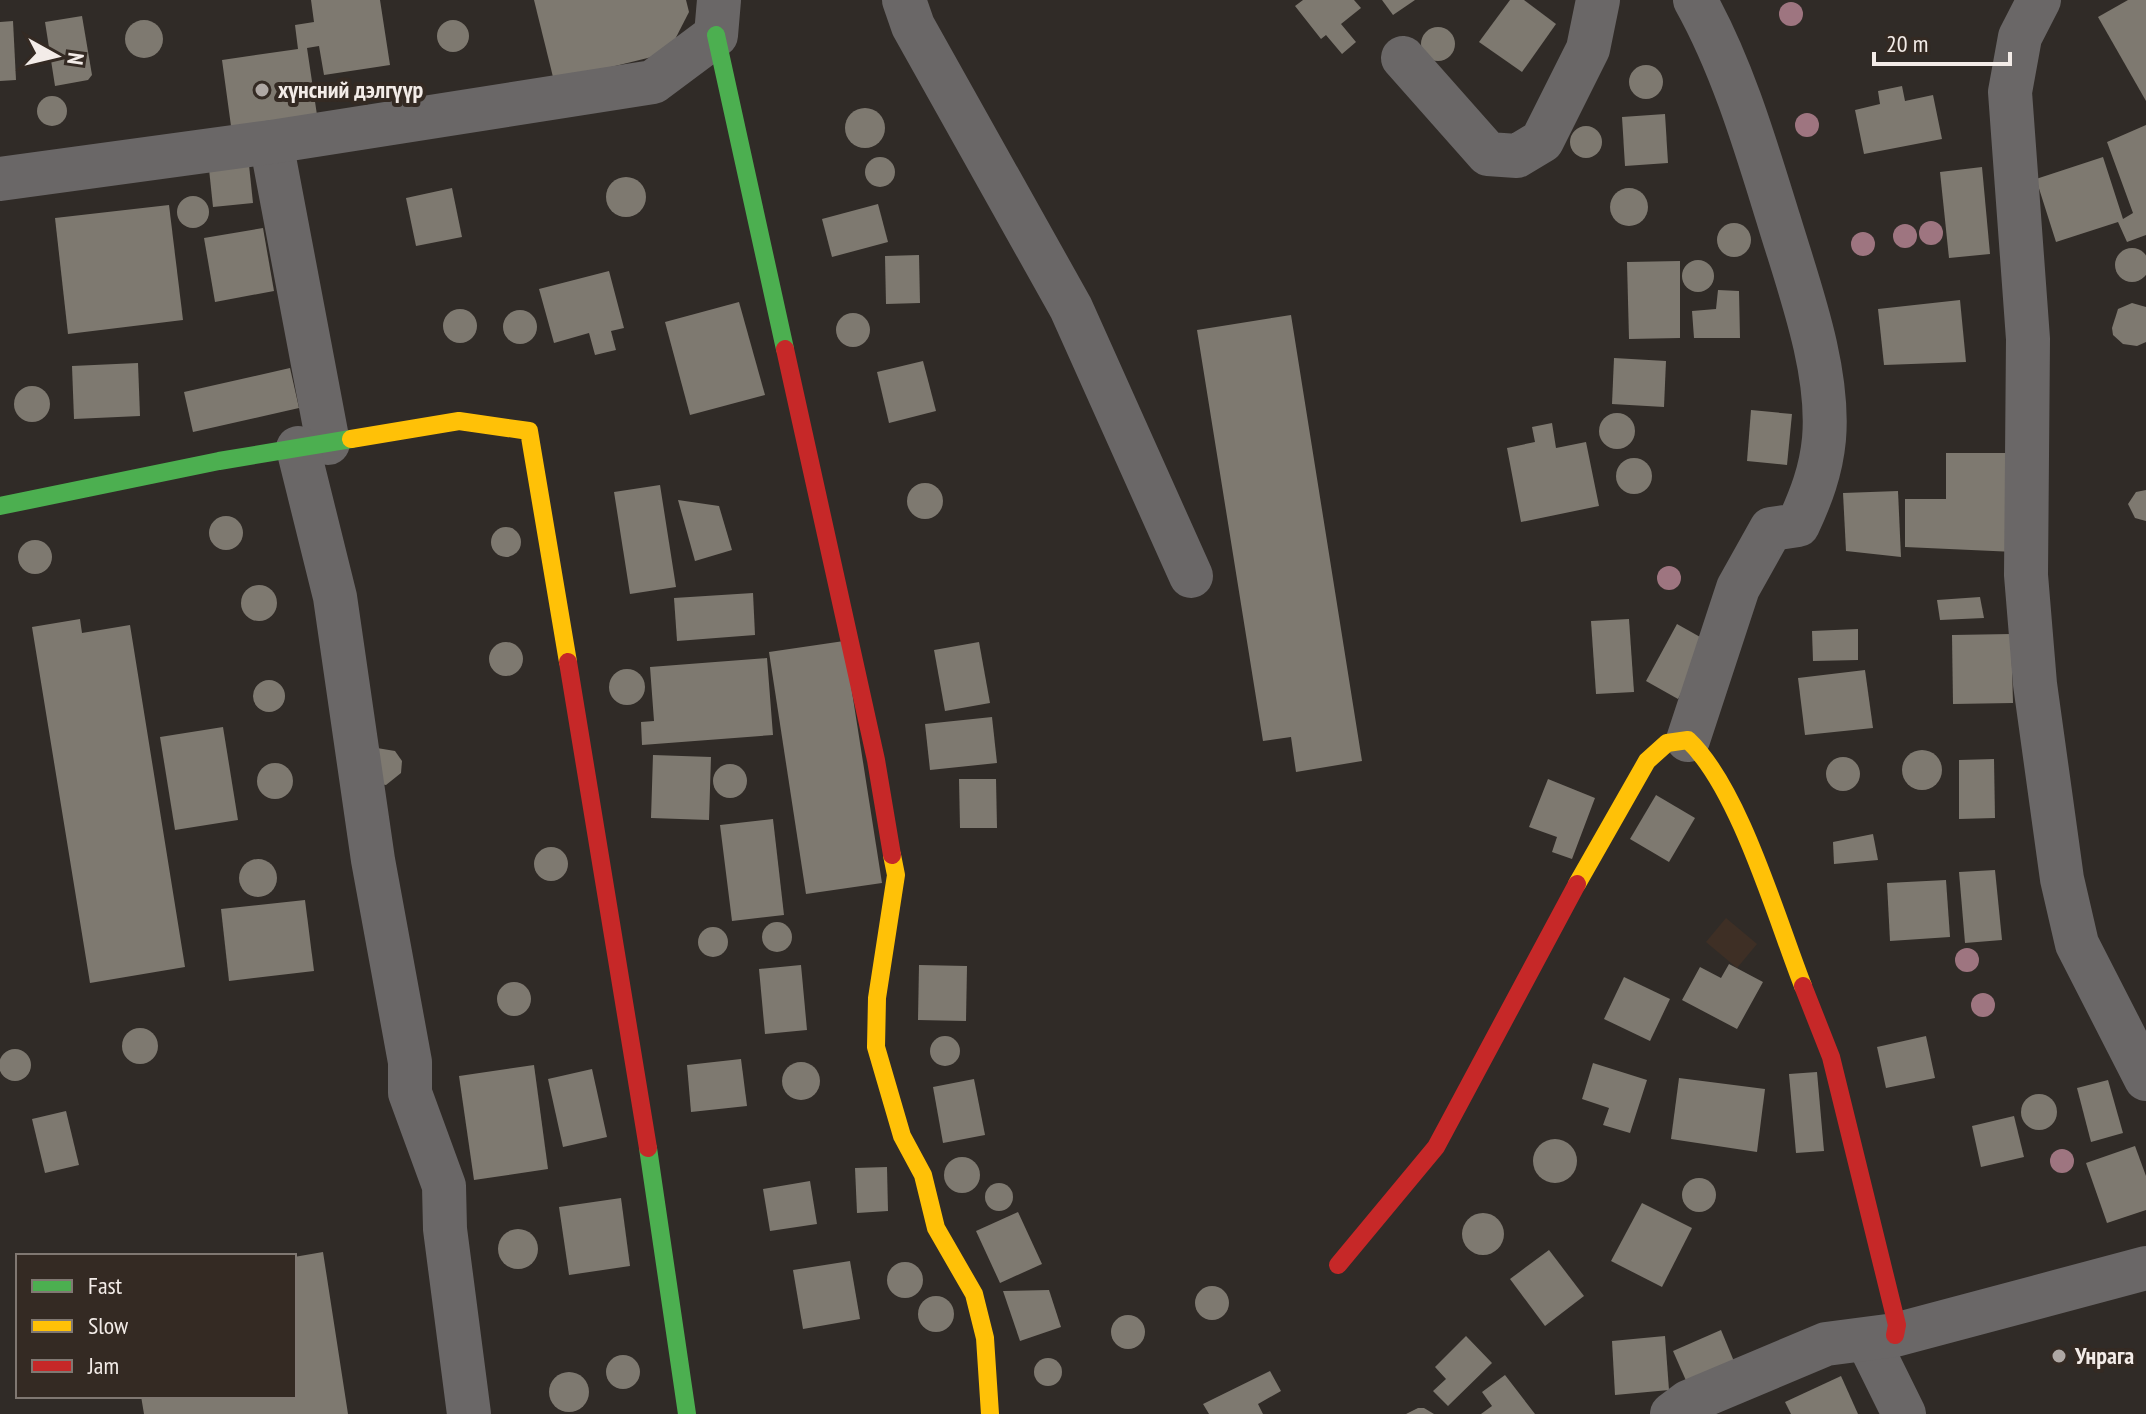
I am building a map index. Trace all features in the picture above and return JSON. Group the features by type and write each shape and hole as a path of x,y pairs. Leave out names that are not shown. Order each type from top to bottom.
{"street":[{"path":"904,0 913,26 1071,308 1191,576"},
{"path":"1403,58 1488,154 1517,156 1542,141 1588,49 1598,0"},
{"path":"1688,740 1738,588 1771,529 1798,525 1817,481 1824,438 1822,373 1814,351 1808,314 1760,163 1710,27 1695,0"},
{"path":"2039,0 2020,37 2010,92 2028,339 2026,575 2035,684 2062,879 2077,944 2146,1079"},
{"path":"0,179 271,142 653,82 718,18"},
{"path":"718,18 876,760 896,875 877,998 876,1047 902,1136 923,1175 936,1228 974,1294 985,1338 990,1414"},
{"path":"271,142 373,860 410,1062 410,1093 444,1186 445,1229 469,1414"},
{"path":"0,506 459,421 529,431 658,1206 687,1414"},
{"path":"1338,1265 1436,1147 1547,937 1647,761 1667,743 1688,740"},
{"path":"1688,740 1704,755 1727,792 1831,1057 1897,1325 1882,1338"},
{"path":"1672,1414 1688,1402 1826,1344 1882,1338 2146,1268"},
{"path":"1882,1338 1904,1414"}],"shaded area":[{"path":"1726,918 1757,944 1737,968 1706,942"}],"building":[{"path":"311,0 380,0 390,65 324,75 319,46 307,48 317,115 231,126 222,60 298,49 295,25 314,22"},
{"path":"534,0 686,0 689,12 668,53 554,81"},
{"path":"1303,0 1354,0 1361,8 1341,24 1356,42 1342,54 1326,35 1321,39 1295,6"},
{"path":"1382,0 1415,0 1393,15"},
{"path":"1510,0 1524,0 1556,24 1522,72 1479,42"},
{"path":"2128,0 2146,0 2146,101 2098,17"},
{"path":"82,16 92,75 88,80 55,86 45,22"},
{"path":"144,20 157,26 163,39 157,52 144,58 131,52 125,39 131,26"},
{"path":"453,20 464,25 469,36 464,47 453,52 442,47 437,36 442,25"},
{"path":"13,21 16,80 0,81 0,22"},
{"path":"1438,27 1450,32 1455,44 1450,56 1438,61 1426,56 1421,44 1426,32"},
{"path":"1646,65 1658,70 1663,82 1658,94 1646,99 1634,94 1629,82 1634,70"},
{"path":"1902,86 1905,101 1933,95 1942,139 1864,154 1855,110 1880,104 1878,91"},
{"path":"52,96 63,100 67,111 63,122 52,126 41,122 37,111 41,100"},
{"path":"865,108 879,114 885,128 879,142 865,148 851,142 845,128 851,114"},
{"path":"1665,114 1668,163 1625,166 1622,117"},
{"path":"2146,125 2146,235 2127,242 2118,222 2056,242 2036,179 2103,157 2123,219 2133,213 2107,142"},
{"path":"1586,126 1597,131 1602,142 1597,153 1586,158 1575,153 1570,142 1575,131"},
{"path":"880,157 891,161 895,172 891,183 880,187 869,183 865,172 869,161"},
{"path":"249,165 253,203 213,207 209,169"},
{"path":"1982,167 1990,254 1949,258 1940,172"},
{"path":"626,177 640,183 646,197 640,211 626,217 612,211 606,197 612,183"},
{"path":"452,188 462,237 416,246 406,198"},
{"path":"1629,188 1642,194 1648,207 1642,220 1629,226 1616,220 1610,207 1616,194"},
{"path":"193,196 204,201 209,212 204,223 193,228 182,223 177,212 182,201"},
{"path":"878,204 888,242 832,257 822,219"},
{"path":"169,205 183,320 68,334 55,218"},
{"path":"1734,223 1746,228 1751,240 1746,252 1734,257 1722,252 1717,240 1722,228"},
{"path":"263,228 274,291 215,302 204,238"},
{"path":"2132,248 2147,257 2147,273 2144,277 2132,282 2120,277 2115,265 2120,253"},
{"path":"919,255 920,303 886,304 885,256"},
{"path":"1698,260 1709,265 1714,276 1709,287 1698,292 1687,287 1682,276 1687,265"},
{"path":"1680,261 1680,338 1629,339 1627,262"},
{"path":"609,271 624,328 611,331 616,350 595,355 589,333 554,343 539,289"},
{"path":"1718,290 1739,291 1740,338 1694,338 1692,311 1716,309"},
{"path":"1960,300 1966,362 1884,365 1878,309"},
{"path":"739,302 765,395 690,415 665,322"},
{"path":"2132,303 2146,307 2146,342 2137,346 2123,344 2113,335 2112,328 2118,309"},
{"path":"460,309 472,314 477,326 472,338 460,343 448,338 443,326 448,314"},
{"path":"520,310 532,315 537,327 532,339 520,344 508,339 503,327 508,315"},
{"path":"853,313 865,318 870,330 865,342 853,347 841,342 836,330 841,318"},
{"path":"1291,315 1362,761 1296,772 1291,737 1263,741 1197,330"},
{"path":"1614,358 1666,361 1664,407 1612,404"},
{"path":"923,361 936,411 889,423 877,372"},
{"path":"138,363 140,416 74,419 72,366"},
{"path":"290,368 299,408 193,432 184,392"},
{"path":"32,386 45,391 50,404 45,417 32,422 19,417 14,404 19,391"},
{"path":"1751,410 1792,414 1787,465 1747,461"},
{"path":"1617,413 1630,418 1635,431 1630,444 1617,449 1604,444 1599,431 1604,418"},
{"path":"1552,423 1556,448 1586,442 1599,506 1521,522 1507,448 1535,442 1532,427"},
{"path":"1946,453 2011,453 2015,552 1905,547 1905,499 1946,499"},
{"path":"1634,458 1647,463 1652,476 1647,489 1634,494 1621,489 1616,476 1621,463"},
{"path":"925,483 937,489 943,501 937,513 925,519 913,513 907,501 913,489"},
{"path":"660,485 676,587 630,594 614,492"},
{"path":"2146,490 2146,521 2135,518 2128,504 2136,492"},
{"path":"1898,491 1901,557 1846,551 1843,493"},
{"path":"678,500 719,506 732,550 695,561"},
{"path":"226,516 238,521 243,533 238,545 226,550 214,545 209,533 214,521"},
{"path":"506,527 517,531 521,542 517,553 506,557 495,553 491,542 495,531"},
{"path":"35,540 47,545 52,557 47,569 35,574 23,569 18,557 23,545"},
{"path":"259,585 272,590 277,603 272,616 259,621 246,616 241,603 246,590"},
{"path":"753,593 755,635 677,641 674,598"},
{"path":"1980,597 1984,618 1940,620 1937,600"},
{"path":"80,619 82,633 130,625 185,967 90,983 32,627"},
{"path":"1629,619 1634,692 1596,694 1591,621"},
{"path":"1677,624 1709,642 1678,699 1646,681"},
{"path":"1858,629 1858,660 1813,661 1812,631"},
{"path":"2011,634 2013,703 1953,704 1952,635"},
{"path":"844,641 882,883 806,894 769,652"},
{"path":"506,642 518,647 523,659 518,671 506,676 494,671 489,659 494,647"},
{"path":"979,642 990,703 945,711 934,650"},
{"path":"767,658 773,735 642,745 641,722 654,721 650,667"},
{"path":"627,669 640,674 645,687 640,700 627,705 614,700 609,687 614,674"},
{"path":"1865,670 1873,728 1805,735 1798,678"},
{"path":"269,680 280,685 285,696 280,707 269,712 258,707 253,696 258,685"},
{"path":"992,717 997,763 930,770 925,724"},
{"path":"223,727 238,820 175,830 160,737"},
{"path":"377,748 395,751 402,761 401,773 386,785 380,784"},
{"path":"1922,750 1936,756 1942,770 1936,784 1922,790 1908,784 1902,770 1908,756"},
{"path":"653,755 711,757 709,820 651,818"},
{"path":"1843,757 1855,762 1860,774 1855,786 1843,791 1831,786 1826,774 1831,762"},
{"path":"1994,759 1995,818 1959,819 1959,760"},
{"path":"275,763 288,768 293,781 288,794 275,799 262,794 257,781 262,768"},
{"path":"730,764 742,769 747,781 742,793 730,798 718,793 713,781 718,769"},
{"path":"959,779 996,779 997,828 960,828"},
{"path":"1548,779 1595,798 1572,859 1552,852 1557,837 1529,827"},
{"path":"1656,795 1695,818 1669,862 1630,839"},
{"path":"773,819 784,915 732,921 720,825"},
{"path":"1873,834 1878,860 1834,864 1833,842"},
{"path":"551,847 563,852 568,864 563,876 551,881 539,876 534,864 539,852"},
{"path":"258,859 271,865 277,878 271,891 258,897 245,891 239,878 245,865"},
{"path":"1995,870 2002,940 1965,943 1959,872"},
{"path":"1946,880 1950,937 1890,941 1887,883"},
{"path":"305,900 314,971 229,981 221,909"},
{"path":"777,922 788,926 792,937 788,948 777,952 766,948 762,937 766,926"},
{"path":"713,927 719,928 727,936 727,948 719,956 713,957 707,956 699,948 698,942 699,936 707,928"},
{"path":"1729,964 1763,982 1737,1029 1682,1000 1700,967 1721,978"},
{"path":"801,965 807,1030 765,1034 759,969"},
{"path":"919,965 967,966 966,1021 918,1020"},
{"path":"1624,977 1670,999 1650,1041 1604,1019"},
{"path":"514,982 526,987 531,999 526,1011 514,1016 502,1011 497,999 502,987"},
{"path":"140,1028 153,1033 158,1046 153,1059 140,1064 127,1059 122,1046 127,1033"},
{"path":"945,1036 956,1040 960,1051 956,1062 945,1066 934,1062 930,1051 934,1040"},
{"path":"1926,1036 1935,1078 1886,1088 1877,1047"},
{"path":"15,1049 27,1053 31,1065 27,1077 15,1081 3,1077 -1,1065 3,1053"},
{"path":"741,1059 747,1106 691,1112 687,1065"},
{"path":"801,1062 815,1067 820,1081 815,1095 801,1100 787,1095 782,1081 787,1067"},
{"path":"1593,1063 1647,1080 1630,1133 1603,1125 1609,1108 1582,1099"},
{"path":"534,1065 548,1169 474,1180 459,1076"},
{"path":"592,1069 607,1137 563,1147 548,1079"},
{"path":"1817,1072 1824,1151 1796,1153 1789,1074"},
{"path":"1679,1078 1765,1089 1757,1152 1671,1139"},
{"path":"974,1079 985,1135 943,1143 933,1087"},
{"path":"2108,1080 2123,1133 2091,1142 2077,1088"},
{"path":"2039,1094 2052,1099 2057,1112 2052,1125 2039,1130 2026,1125 2021,1112 2026,1099"},
{"path":"66,1111 79,1165 45,1173 32,1119"},
{"path":"2014,1116 2024,1157 1981,1167 1972,1126"},
{"path":"1555,1139 1571,1145 1577,1161 1571,1177 1555,1183 1539,1177 1533,1161 1539,1145"},
{"path":"2135,1146 2146,1176 2146,1210 2107,1223 2086,1163"},
{"path":"962,1157 975,1162 980,1175 975,1188 962,1193 949,1188 944,1175 949,1162"},
{"path":"887,1167 888,1211 857,1213 855,1168"},
{"path":"1699,1178 1711,1183 1716,1195 1711,1207 1699,1212 1687,1207 1682,1195 1687,1183"},
{"path":"810,1181 817,1224 770,1231 763,1189"},
{"path":"999,1183 1009,1187 1013,1197 1009,1207 999,1211 989,1207 985,1197 989,1187"},
{"path":"621,1198 630,1266 569,1275 559,1207"},
{"path":"1642,1203 1692,1228 1662,1287 1611,1261"},
{"path":"1018,1212 1042,1264 1000,1283 976,1231"},
{"path":"1483,1213 1498,1219 1504,1234 1498,1249 1483,1255 1468,1249 1462,1234 1468,1219"},
{"path":"518,1229 532,1235 538,1249 532,1263 518,1269 504,1263 498,1249 504,1235"},
{"path":"1549,1250 1584,1296 1545,1326 1510,1279"},
{"path":"323,1252 348,1414 144,1414 141,1398 296,1398 296,1257"},
{"path":"850,1261 860,1319 803,1329 793,1270"},
{"path":"905,1262 918,1267 923,1280 918,1293 905,1298 892,1293 887,1280 892,1267"},
{"path":"1212,1286 1224,1291 1229,1303 1224,1315 1212,1320 1200,1315 1195,1303 1200,1291"},
{"path":"1049,1290 1061,1327 1020,1341 1003,1291"},
{"path":"936,1296 949,1301 954,1314 949,1327 936,1332 923,1327 918,1314 923,1301"},
{"path":"1128,1315 1140,1320 1145,1332 1140,1344 1128,1349 1116,1344 1111,1332 1116,1320"},
{"path":"1721,1330 1738,1371 1691,1392 1673,1351"},
{"path":"1466,1336 1492,1363 1448,1406 1433,1391 1446,1379 1435,1367"},
{"path":"1665,1336 1669,1390 1615,1395 1612,1341"},
{"path":"623,1355 635,1360 640,1372 635,1384 623,1389 611,1384 606,1372 611,1360"},
{"path":"1048,1358 1058,1362 1062,1372 1058,1382 1048,1386 1038,1382 1034,1372 1038,1362"},
{"path":"1270,1371 1281,1391 1258,1404 1263,1414 1209,1414 1203,1404"},
{"path":"569,1372 583,1378 589,1392 583,1406 569,1412 555,1406 549,1392 555,1378"},
{"path":"1505,1375 1535,1414 1481,1414 1492,1406 1482,1392"},
{"path":"1841,1376 1858,1414 1791,1414 1785,1402"},
{"path":"1424,1408 1434,1414 1406,1414"}],"traffic: fast":[{"path":"716,35 785,349"},
{"path":"0,506 219,461 351,439"},
{"path":"648,1148 687,1414"}],"traffic: slow":[{"path":"351,439 459,421 529,431 568,662"},
{"path":"1577,884 1647,761 1667,743 1688,740 1724,789 1740,821 1803,986"},
{"path":"892,855 896,875 877,998 876,1047 902,1136 923,1175 936,1228 974,1294 985,1338 990,1414"}],"traffic: jam":[{"path":"785,349 876,760 892,855"},
{"path":"568,662 648,1148"},
{"path":"1338,1265 1436,1147 1577,884"},
{"path":"1803,986 1831,1057 1897,1325 1895,1335"}],"place":[{"name":"хүнсний дэлгүүр","path":"262,90"},
{"name":"Унрага","path":"2059,1356"}]}
